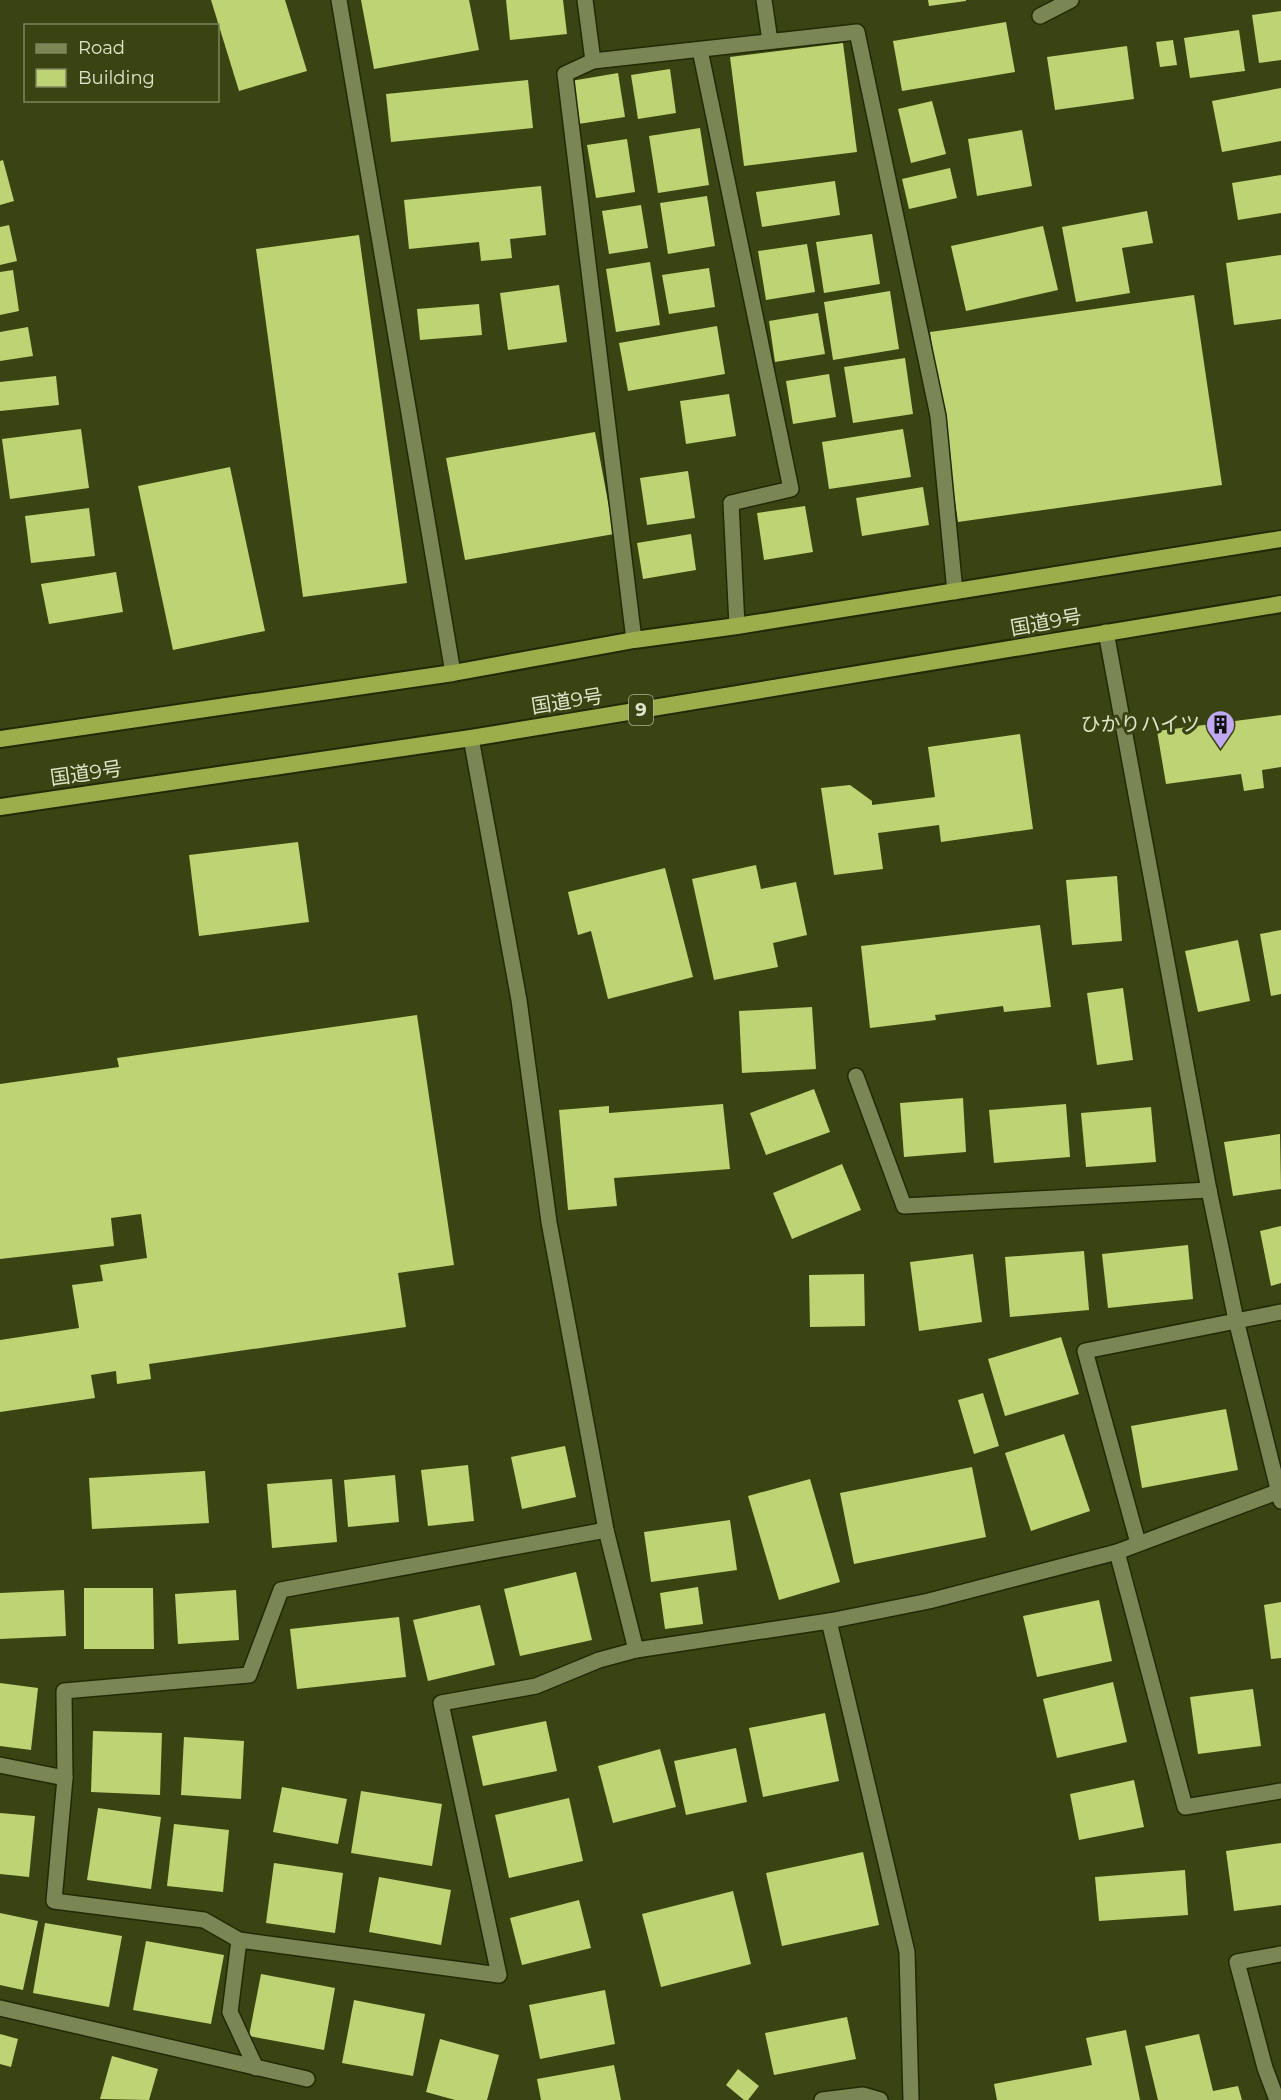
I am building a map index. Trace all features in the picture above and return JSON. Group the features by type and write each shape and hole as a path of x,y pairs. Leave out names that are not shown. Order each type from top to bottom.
{"highway":[{"path":"0,739 453,673 634,640 955,592 1281,539"},
{"name":"国道9号","path":"0,807 471,738 1281,604"}],"street":[{"path":"339,0 453,673"},
{"path":"585,0 593,61"},
{"path":"764,0 770,41"},
{"path":"1040,16 1071,0"},
{"path":"634,640 565,74 593,61 857,33 938,416 955,592"},
{"path":"700,50 791,489 731,503 737,626"},
{"path":"606,1530 280,1590 249,1674 64,1691 65,1778 54,1901 204,1920 239,1940 499,1975 441,1702 536,1686 599,1660 636,1650 829,1621 929,1601 1117,1552 1279,1497 1236,1320 1209,1190 1106,632"},
{"path":"471,738 519,1000 549,1222 606,1530 636,1650"},
{"path":"856,1076 904,1206 1209,1190"},
{"path":"1138,1543 1085,1351 1281,1312"},
{"path":"1117,1552 1185,1807 1281,1791"},
{"path":"829,1621 907,1952 911,2100"},
{"path":"0,1766 65,1778"},
{"path":"239,1940 230,2012 256,2068"},
{"path":"1277,2100 1265,2068 1237,1962 1281,1954"},
{"path":"0,2008 307,2079"},
{"path":"822,2100 863,2096 880,2100"}],"building":[{"path":"211,0 285,0 307,71 239,91"},
{"path":"361,0 469,0 479,50 374,69"},
{"path":"506,0 563,0 567,34 510,40"},
{"path":"928,0 966,0 966,1 929,6"},
{"path":"1281,11 1281,60 1259,63 1252,15"},
{"path":"1006,22 1015,72 902,91 893,41"},
{"path":"1239,30 1245,71 1190,78 1184,38"},
{"path":"1173,40 1177,65 1160,67 1156,42"},
{"path":"843,43 857,152 744,166 730,57"},
{"path":"1127,46 1134,99 1055,110 1047,57"},
{"path":"670,69 676,113 638,119 631,75"},
{"path":"618,73 625,117 578,124 571,81"},
{"path":"528,80 533,128 391,142 386,94"},
{"path":"1281,88 1281,141 1222,152 1212,101"},
{"path":"932,101 946,154 911,163 898,109"},
{"path":"700,128 709,185 658,193 649,136"},
{"path":"1022,130 1032,186 977,196 968,139"},
{"path":"627,139 635,192 596,198 587,145"},
{"path":"3,160 14,201 0,205 0,161"},
{"path":"950,168 957,198 909,209 902,179"},
{"path":"1281,175 1281,213 1238,220 1232,183"},
{"path":"835,181 840,215 762,227 756,192"},
{"path":"541,186 546,235 510,239 512,258 481,261 479,242 409,249 404,200"},
{"path":"707,196 715,246 668,254 660,203"},
{"path":"641,205 648,248 609,254 602,211"},
{"path":"1147,211 1153,243 1122,248 1130,293 1076,302 1062,227"},
{"path":"9,225 17,261 0,265 0,227"},
{"path":"1043,226 1058,290 966,311 951,246"},
{"path":"872,234 880,284 824,293 816,242"},
{"path":"359,235 407,583 303,597 256,249"},
{"path":"807,244 815,292 766,300 758,251"},
{"path":"1281,255 1281,319 1234,325 1226,263"},
{"path":"650,262 660,325 616,332 606,269"},
{"path":"709,268 715,307 669,314 662,275"},
{"path":"13,270 19,311 0,315 0,272"},
{"path":"559,285 567,342 508,350 500,293"},
{"path":"890,291 899,349 833,360 824,302"},
{"path":"1194,295 1222,485 958,522 930,332"},
{"path":"479,304 482,335 420,340 417,309"},
{"path":"818,313 825,354 775,362 769,321"},
{"path":"717,326 725,374 628,391 619,343"},
{"path":"28,327 33,356 0,361 0,332"},
{"path":"905,358 913,414 853,423 844,367"},
{"path":"829,374 836,417 793,424 786,381"},
{"path":"56,376 59,405 0,411 0,382"},
{"path":"729,394 736,436 686,444 680,401"},
{"path":"81,429 89,488 10,499 2,439"},
{"path":"903,429 911,477 829,489 822,442"},
{"path":"595,432 614,534 465,560 446,458"},
{"path":"230,467 265,631 173,650 138,486"},
{"path":"688,471 695,518 647,525 640,478"},
{"path":"923,487 929,525 862,536 856,498"},
{"path":"805,506 813,552 764,560 757,513"},
{"path":"89,508 95,556 31,563 25,516"},
{"path":"691,534 696,570 643,579 637,543"},
{"path":"116,572 123,612 49,624 41,584"},
{"name":"ひかりハイツ","path":"1281,715 1281,767 1262,770 1264,788 1244,791 1241,774 1166,784 1157,731"},
{"path":"1020,734 1033,829 941,842 939,825 878,833 883,869 834,875 821,788 850,785 872,801 872,805 935,797 928,747"},
{"path":"298,842 309,922 199,936 189,855"},
{"path":"756,865 761,889 796,882 807,935 773,943 778,967 714,980 692,879"},
{"path":"665,868 693,977 608,999 591,931 578,935 568,892"},
{"path":"1117,876 1122,941 1072,945 1066,880"},
{"path":"1040,925 1051,1007 1004,1012 1003,1006 935,1015 936,1020 870,1028 861,946"},
{"path":"1281,930 1281,994 1271,996 1260,934"},
{"path":"1238,940 1250,1001 1198,1012 1185,951"},
{"path":"1123,988 1133,1060 1097,1065 1087,993"},
{"path":"812,1007 816,1069 742,1073 739,1011"},
{"path":"417,1015 454,1265 398,1273 406,1327 149,1364 151,1379 117,1384 116,1371 91,1375 95,1398 0,1412 0,1340 79,1328 72,1285 103,1281 100,1265 147,1258 141,1214 111,1218 114,1246 0,1259 0,1084 119,1067 117,1058"},
{"path":"814,1089 830,1132 766,1155 750,1113"},
{"path":"963,1098 966,1152 904,1157 900,1103"},
{"path":"723,1104 730,1169 614,1178 617,1206 568,1210 559,1110 609,1106 609,1113"},
{"path":"1066,1104 1070,1157 994,1163 989,1110"},
{"path":"1151,1107 1156,1162 1086,1167 1081,1113"},
{"path":"1280,1134 1281,1189 1233,1196 1224,1142"},
{"path":"842,1164 861,1210 792,1239 773,1193"},
{"path":"1281,1226 1281,1283 1271,1286 1260,1231"},
{"path":"1188,1245 1193,1299 1108,1308 1102,1254"},
{"path":"1084,1251 1089,1310 1010,1317 1005,1257"},
{"path":"973,1254 982,1322 919,1331 910,1262"},
{"path":"864,1274 865,1326 810,1327 809,1275"},
{"path":"1061,1337 1079,1394 1005,1416 988,1359"},
{"path":"983,1393 999,1446 974,1454 958,1400"},
{"path":"1226,1409 1238,1470 1142,1488 1131,1426"},
{"path":"1064,1434 1090,1511 1031,1531 1005,1453"},
{"path":"565,1446 576,1497 522,1509 511,1457"},
{"path":"468,1465 474,1521 428,1526 421,1470"},
{"path":"972,1467 986,1537 854,1564 840,1493"},
{"path":"205,1471 209,1523 92,1529 89,1478"},
{"path":"395,1475 399,1522 348,1527 344,1480"},
{"path":"332,1479 337,1542 272,1548 267,1484"},
{"path":"810,1479 840,1582 779,1600 748,1496"},
{"path":"730,1520 737,1570 651,1582 644,1532"},
{"path":"576,1572 592,1640 520,1656 504,1589"},
{"path":"698,1587 703,1624 665,1629 660,1593"},
{"path":"84,1588 153,1588 154,1649 84,1649"},
{"path":"64,1590 66,1636 0,1639 0,1593"},
{"path":"236,1590 239,1640 178,1644 175,1594"},
{"path":"1099,1600 1112,1661 1037,1677 1023,1616"},
{"path":"1281,1602 1281,1658 1271,1659 1264,1605"},
{"path":"480,1605 495,1665 428,1681 413,1620"},
{"path":"399,1617 406,1677 297,1689 290,1629"},
{"path":"1113,1682 1127,1742 1057,1758 1043,1699"},
{"path":"0,1683 38,1688 31,1750 0,1746"},
{"path":"1253,1689 1261,1746 1198,1754 1190,1697"},
{"path":"825,1713 839,1781 763,1797 749,1728"},
{"path":"546,1721 557,1771 483,1786 472,1736"},
{"path":"93,1731 162,1733 160,1795 91,1792"},
{"path":"184,1737 244,1741 241,1799 181,1795"},
{"path":"736,1748 747,1802 686,1815 674,1761"},
{"path":"660,1749 676,1807 613,1823 598,1766"},
{"path":"1134,1780 1144,1827 1079,1840 1070,1794"},
{"path":"282,1787 347,1799 338,1844 273,1832"},
{"path":"361,1791 442,1804 432,1866 351,1853"},
{"path":"569,1798 583,1861 509,1878 495,1815"},
{"path":"98,1808 161,1817 151,1889 87,1880"},
{"path":"0,1813 35,1816 29,1877 0,1874"},
{"path":"174,1824 229,1830 223,1892 167,1886"},
{"path":"1281,1843 1281,1905 1234,1911 1226,1851"},
{"path":"863,1852 879,1925 782,1946 766,1873"},
{"path":"274,1863 343,1873 335,1933 266,1923"},
{"path":"1185,1870 1188,1915 1099,1921 1095,1877"},
{"path":"379,1877 451,1890 441,1945 369,1932"},
{"path":"733,1891 751,1964 661,1987 642,1914"},
{"path":"579,1900 591,1948 522,1965 510,1918"},
{"path":"0,1913 38,1921 23,1990 0,1985"},
{"path":"45,1923 122,1936 109,2007 33,1993"},
{"path":"146,1941 224,1955 211,2024 133,2010"},
{"path":"261,1974 335,1988 324,2050 249,2036"},
{"path":"605,1990 615,2044 540,2059 529,2005"},
{"path":"354,2000 425,2014 413,2076 342,2063"},
{"path":"847,2017 856,2059 774,2075 765,2033"},
{"path":"1126,2030 1140,2100 997,2100 994,2084 1092,2065 1086,2038"},
{"path":"0,2034 18,2039 11,2067 0,2064"},
{"path":"1199,2034 1213,2091 1238,2086 1242,2100 1158,2100 1145,2046"},
{"path":"440,2039 499,2055 487,2100 455,2100 426,2092"},
{"path":"112,2056 158,2069 149,2100 100,2099"},
{"path":"614,2065 621,2100 541,2100 537,2079"},
{"path":"738,2069 759,2086 748,2100 744,2100 726,2085"}],"place":[{"name":"ひかりハイツ","path":"1221,750"}]}
